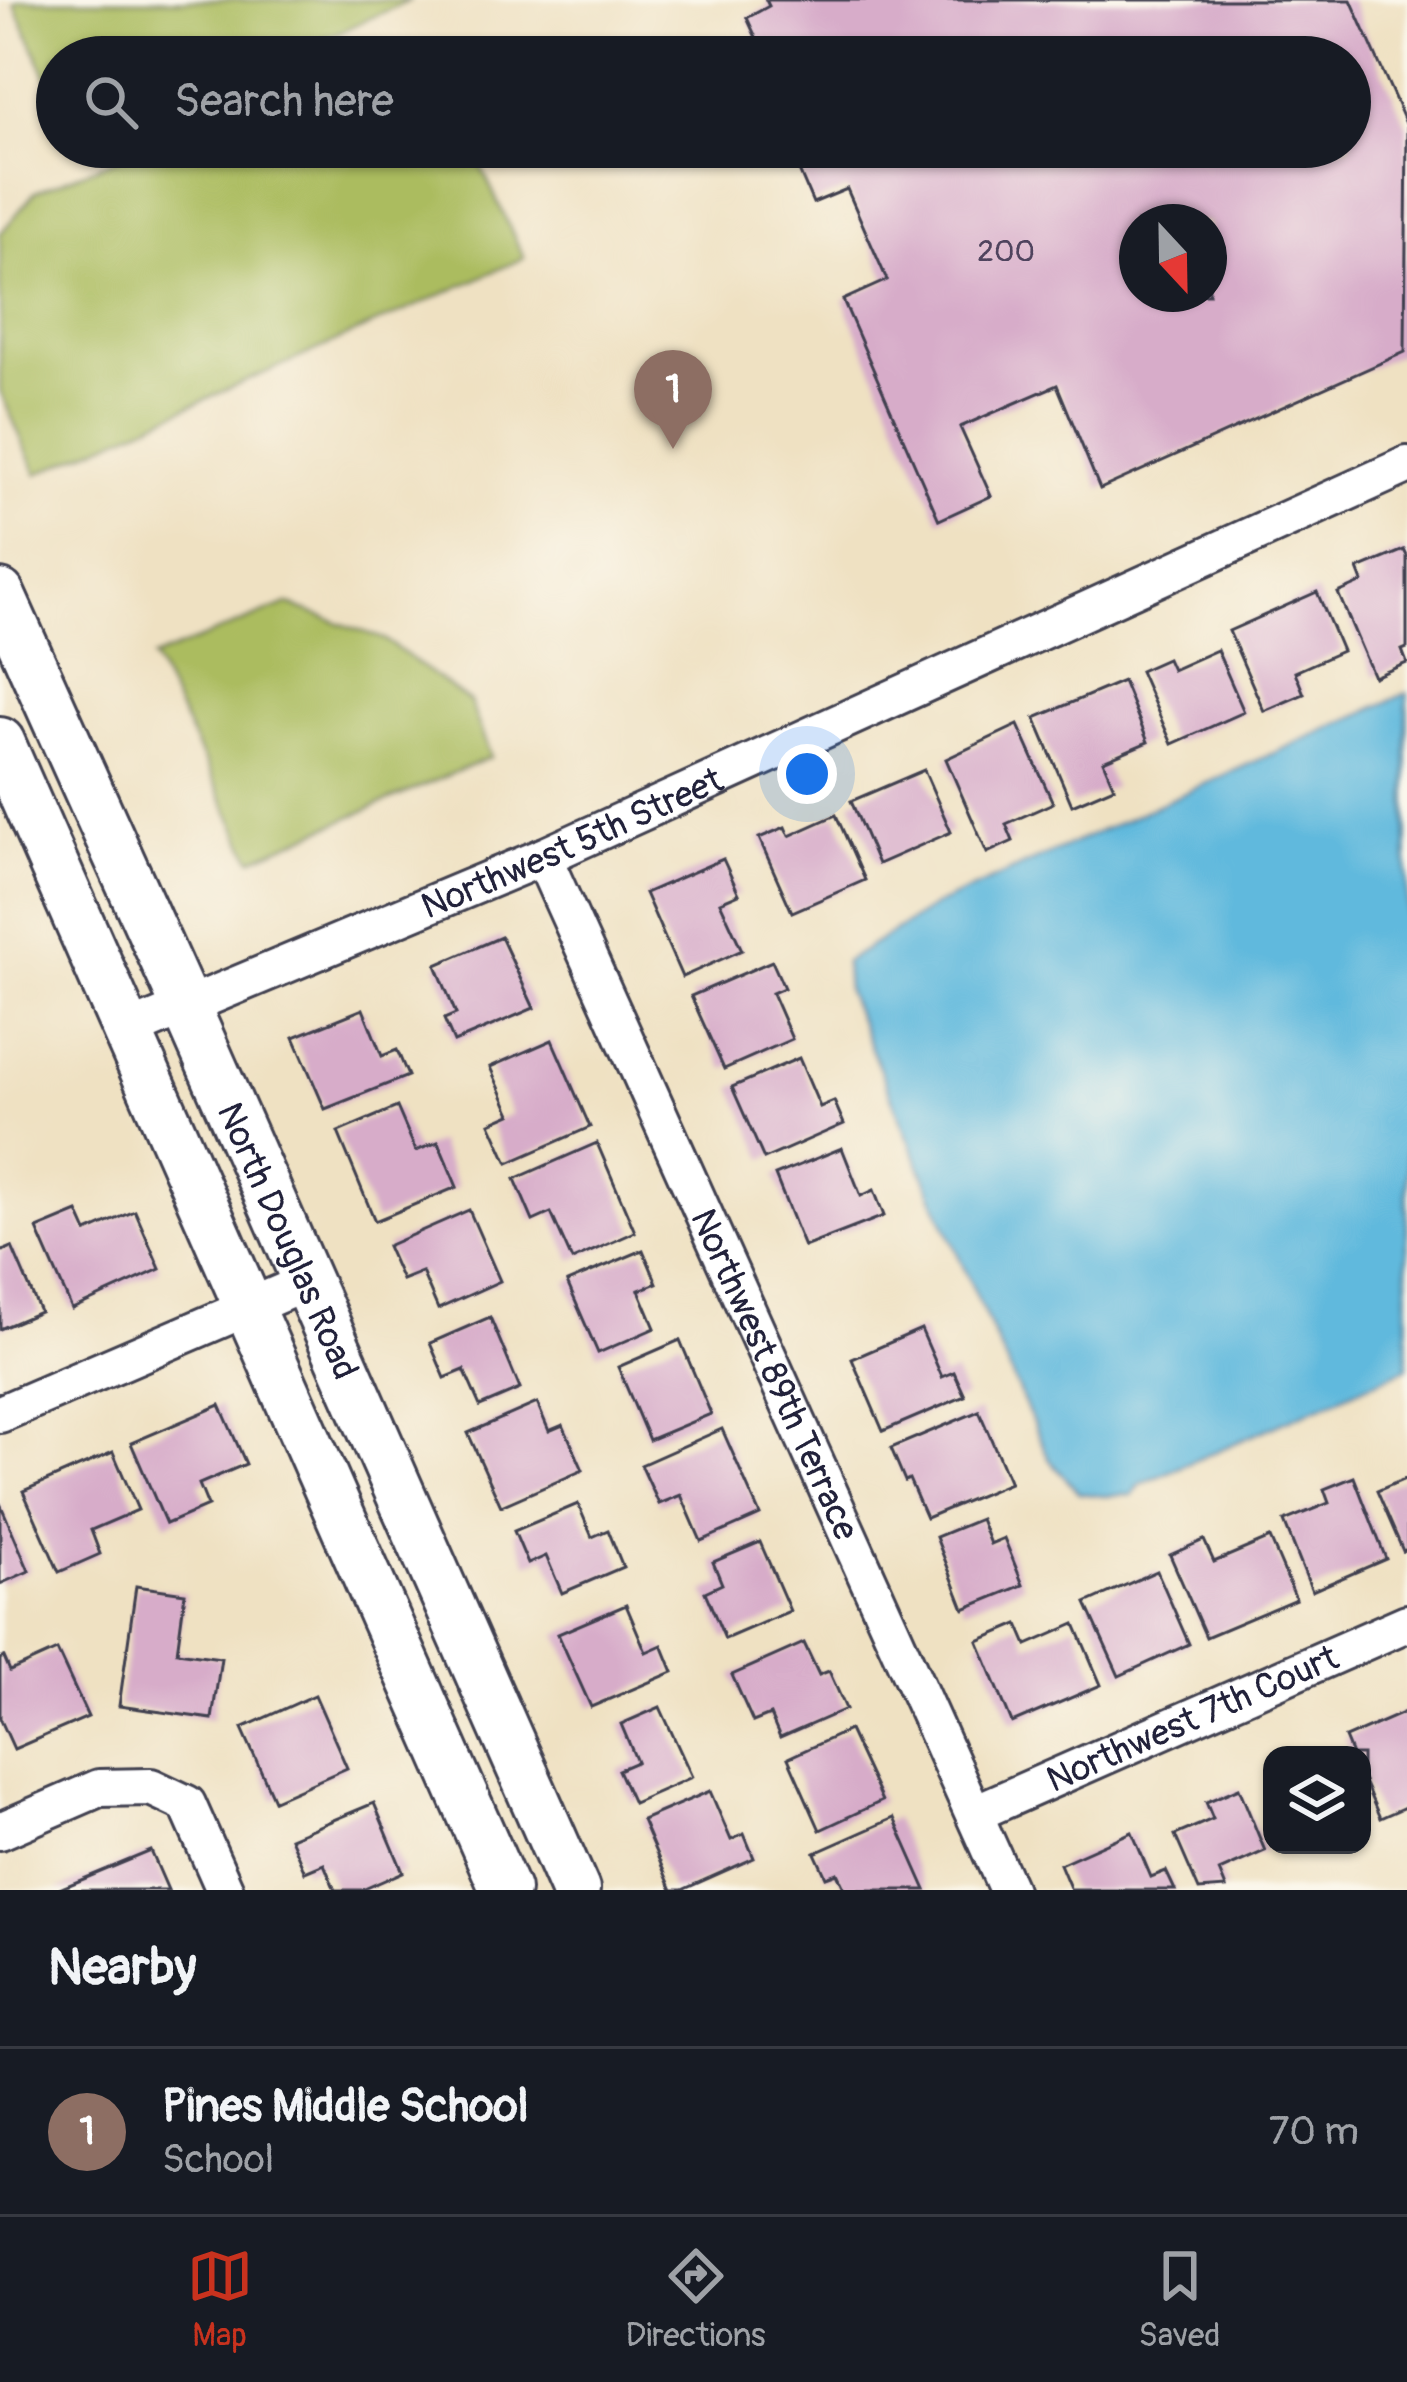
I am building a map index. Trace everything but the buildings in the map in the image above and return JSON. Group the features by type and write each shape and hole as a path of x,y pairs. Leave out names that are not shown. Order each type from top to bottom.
{"main road":[{"name":"North Douglas Road","path":"0,594 575,1890"},
{"name":"North Douglas Road","path":"0,742 505,1890"}],"street":[{"name":"Northwest 5th Street","path":"127,1031 543,857 1407,465"},
{"name":"Northwest 89th Terrace","path":"543,857 1008,1890"},
{"path":"0,1414 307,1282"},
{"name":"Northwest 7th Court","path":"975,1813 1407,1623"},
{"path":"0,1831 99,1788 151,1787 187,1804 225,1890"}],"green space":[{"path":"411,0 330,36 36,36 36,53 14,3"},
{"path":"94,168 482,168 524,258 37,474 0,391 0,234 35,192"},
{"path":"287,604 384,639 470,702 491,757 252,859 153,658"}],"water":[{"path":"1407,693 1407,1368 1141,1484 1132,1495 1079,1493 1049,1459 944,1223 847,991 845,962 934,906"}],"place":[{"name":"Pines Middle School","path":"673,449"}]}
